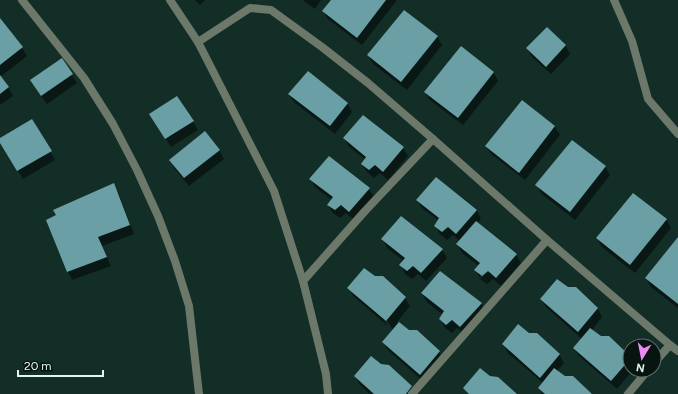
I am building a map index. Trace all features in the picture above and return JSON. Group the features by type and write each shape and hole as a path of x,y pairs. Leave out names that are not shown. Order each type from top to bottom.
{"street":[{"path":"22,0 84,78 105,111 137,170 158,216 175,261 188,306 199,394"},
{"path":"170,0 198,42 274,192 303,281 326,374 328,394"},
{"path":"614,0 632,41 648,98 678,134"},
{"path":"198,42 250,8 271,10 368,83 547,240 678,351"},
{"path":"303,281 365,211 433,139"},
{"path":"412,394 547,240"},
{"path":"662,354 670,345"},
{"path":"628,394 641,378"}],"building":[{"path":"331,0 386,0 357,38 322,11"},
{"path":"404,10 438,36 401,82 367,55"},
{"path":"0,18 23,47 0,65"},
{"path":"547,27 566,45 546,67 526,48"},
{"path":"461,46 494,72 458,118 424,92"},
{"path":"62,58 73,74 41,96 30,80"},
{"path":"308,71 348,103 330,126 288,94"},
{"path":"0,75 9,87 0,94"},
{"path":"177,96 194,121 165,139 149,114"},
{"path":"522,100 555,126 519,173 485,146"},
{"path":"363,115 404,147 383,172 375,165 369,170 361,164 366,157 343,138"},
{"path":"32,119 52,151 17,171 0,143 0,138"},
{"path":"205,131 220,150 184,178 169,160"},
{"path":"572,140 606,166 570,212 535,185"},
{"path":"329,156 370,188 349,212 341,205 335,210 327,205 333,197 309,179"},
{"path":"436,177 477,210 456,234 448,227 442,232 434,226 439,218 416,200"},
{"path":"114,183 130,225 98,237 107,257 67,272 46,220 56,215 53,210"},
{"path":"633,193 667,219 630,265 596,238"},
{"path":"401,216 443,249 421,273 413,266 407,271 399,265 405,258 381,239"},
{"path":"476,221 517,254 496,278 488,271 482,276 474,270 480,263 456,244"},
{"path":"678,237 678,304 645,278"},
{"path":"364,268 375,276 383,276 406,297 386,321 347,288"},
{"path":"440,271 482,303 460,327 452,320 446,325 439,319 444,311 421,293"},
{"path":"557,279 568,287 576,287 598,308 578,332 540,299"},
{"path":"399,322 409,330 417,330 440,351 420,375 382,342"},
{"path":"518,324 529,333 537,333 560,354 540,378 502,344"},
{"path":"590,328 601,336 609,336 622,348 622,368 611,381 573,348"},
{"path":"371,356 381,364 389,365 412,386 406,394 374,394 354,376"},
{"path":"480,368 490,376 498,377 517,394 469,394 463,388"},
{"path":"554,368 565,376 573,376 592,394 545,394 538,388"}]}
